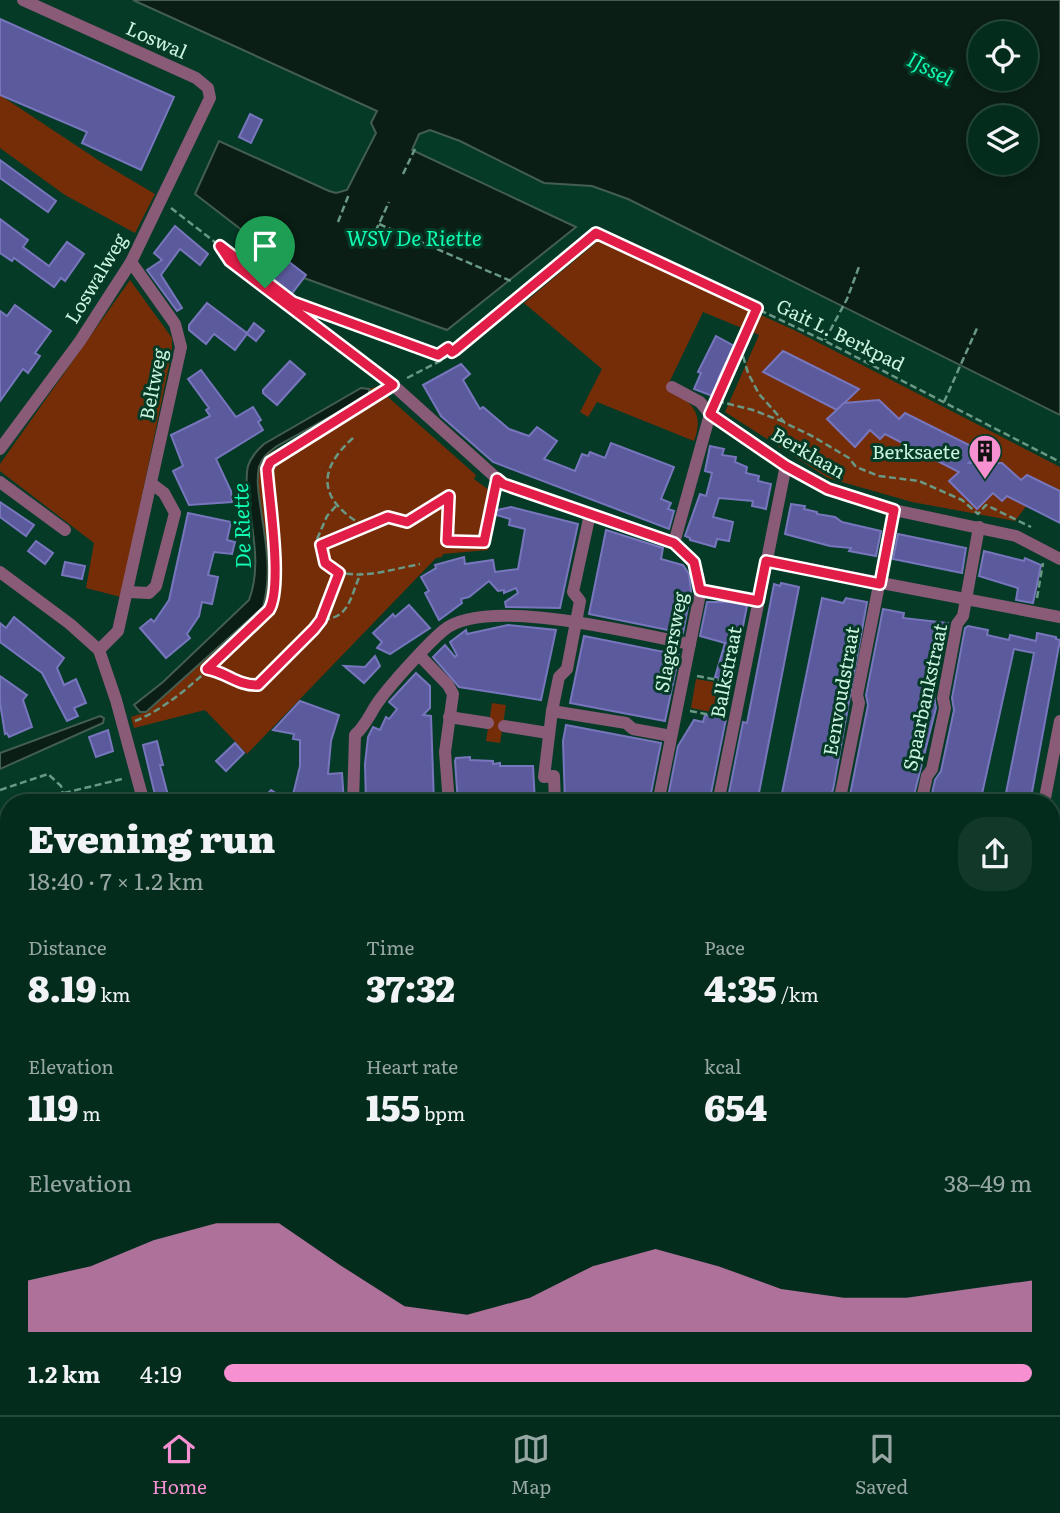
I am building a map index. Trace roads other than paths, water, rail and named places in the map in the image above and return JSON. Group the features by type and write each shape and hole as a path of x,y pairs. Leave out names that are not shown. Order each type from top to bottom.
{"street":[{"name":"Loswal","path":"23,0 196,78 208,88 210,98 202,114"},
{"name":"Loswalweg","path":"0,449 80,341 131,262 202,114"},
{"name":"Beltweg","path":"99,650 118,631 181,347 175,324 131,262"},
{"path":"393,385 503,484 674,543 710,414"},
{"name":"Berklaan","path":"673,387 700,402 710,414 786,466 828,489 894,510 1016,536 1060,559"},
{"name":"Balkstraat","path":"720,794 786,466"},
{"path":"0,482 65,530"},
{"path":"128,592 149,593 156,586 175,513 164,493 152,484"},
{"path":"880,584 894,510"},
{"path":"555,794 554,776 544,777 548,733 559,677 567,669 577,622 580,601 573,592 590,514"},
{"path":"966,599 979,527"},
{"name":"Slagersweg","path":"660,794 700,590 694,562 674,543"},
{"path":"766,561 1060,617"},
{"path":"0,572 70,624 99,650 141,794"},
{"name":"Eenvoudstraat","path":"840,794 880,584"},
{"name":"Spaarbankstraat","path":"923,794 927,776 932,769 945,708 943,698 957,624 963,616 966,599"},
{"path":"353,794 355,735 364,726 377,703 449,626 484,615 497,618 531,615 690,644"},
{"path":"420,656 448,685 453,694 445,752 448,794"},
{"path":"552,711 626,723 633,729 671,736"},
{"path":"449,717 488,723"},
{"path":"1046,794 1060,721"},
{"path":"504,726 548,733"}],"water":[{"path":"133,0 1060,0 1060,415 628,199 592,186 544,183 460,141 430,130 419,134 412,150 576,227 447,330 304,278 195,194 219,141 329,191 336,193 347,190 376,133 371,123 377,111"},
{"path":"361,388 369,389 369,395 277,446 260,463 258,489 268,571 263,607 146,712 140,712 134,705 163,682 249,600 255,564 246,480 248,466 257,451 264,444"},
{"path":"100,716 104,718 103,723 0,769 0,753"}],"place":[{"name":"Berksaete","path":"985,481"}],"water label":[{"name":"IJssel","path":"931,67"},
{"name":"WSV De Riette","path":"414,236"},
{"name":"De Riette","path":"240,526"}]}
